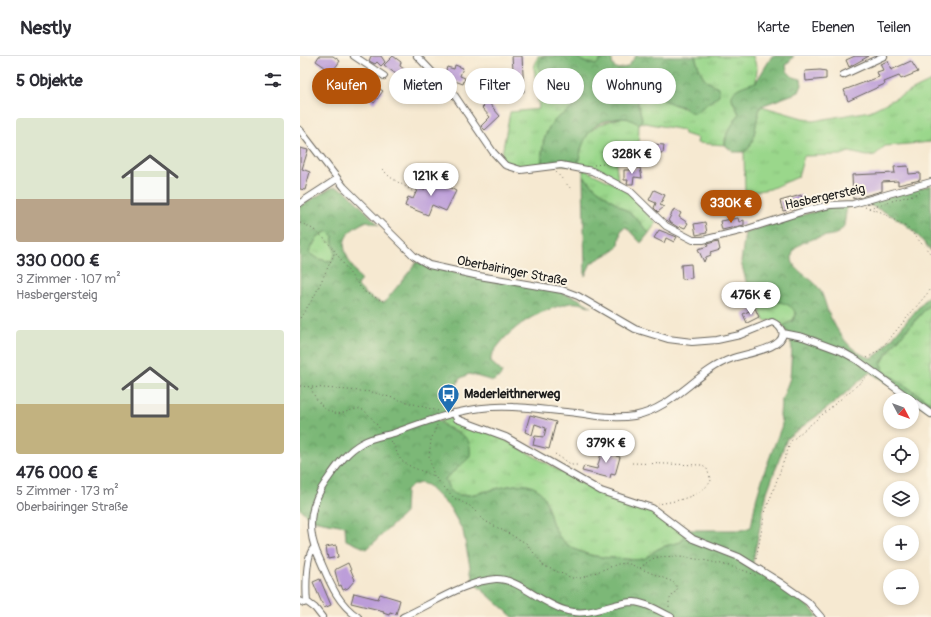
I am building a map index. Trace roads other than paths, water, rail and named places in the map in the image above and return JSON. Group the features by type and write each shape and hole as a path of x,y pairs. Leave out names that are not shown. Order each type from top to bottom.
{"street":[{"path":"354,56 384,76"},
{"name":"Hasbergersteig","path":"417,56 455,96 493,152 506,165 521,170 551,165 583,168 612,180 630,191 666,226 686,237 698,240 744,230 817,208 830,205 853,204 931,182"},
{"path":"843,75 884,56"},
{"name":"Oberbairinger Straße","path":"300,130 337,179 409,252 429,265 479,276 562,290 578,296 635,329 668,340 692,342 717,340 740,335 772,322 779,326 783,333"},
{"path":"300,203 337,179"},
{"path":"358,617 346,608 338,598 315,547 310,521 315,503 325,483 354,448 363,442 386,436 443,416 482,407 511,406 614,418 636,416 667,404 708,372 729,359 774,346 782,339 783,333 790,333 829,346 858,360 931,414"},
{"path":"454,413 457,419 506,437 601,491 648,507 658,512 690,537 739,557 797,593 822,617"},
{"path":"307,602 306,593 309,558 311,550 315,547"},
{"path":"403,617 474,584 498,579 509,580 518,584 542,601 568,611 584,613 595,612 634,602 671,615"},
{"path":"300,601 304,603 307,602 315,608 322,617"}],"place":[{"name":"Maderleithnerweg","path":"449,414"}]}
